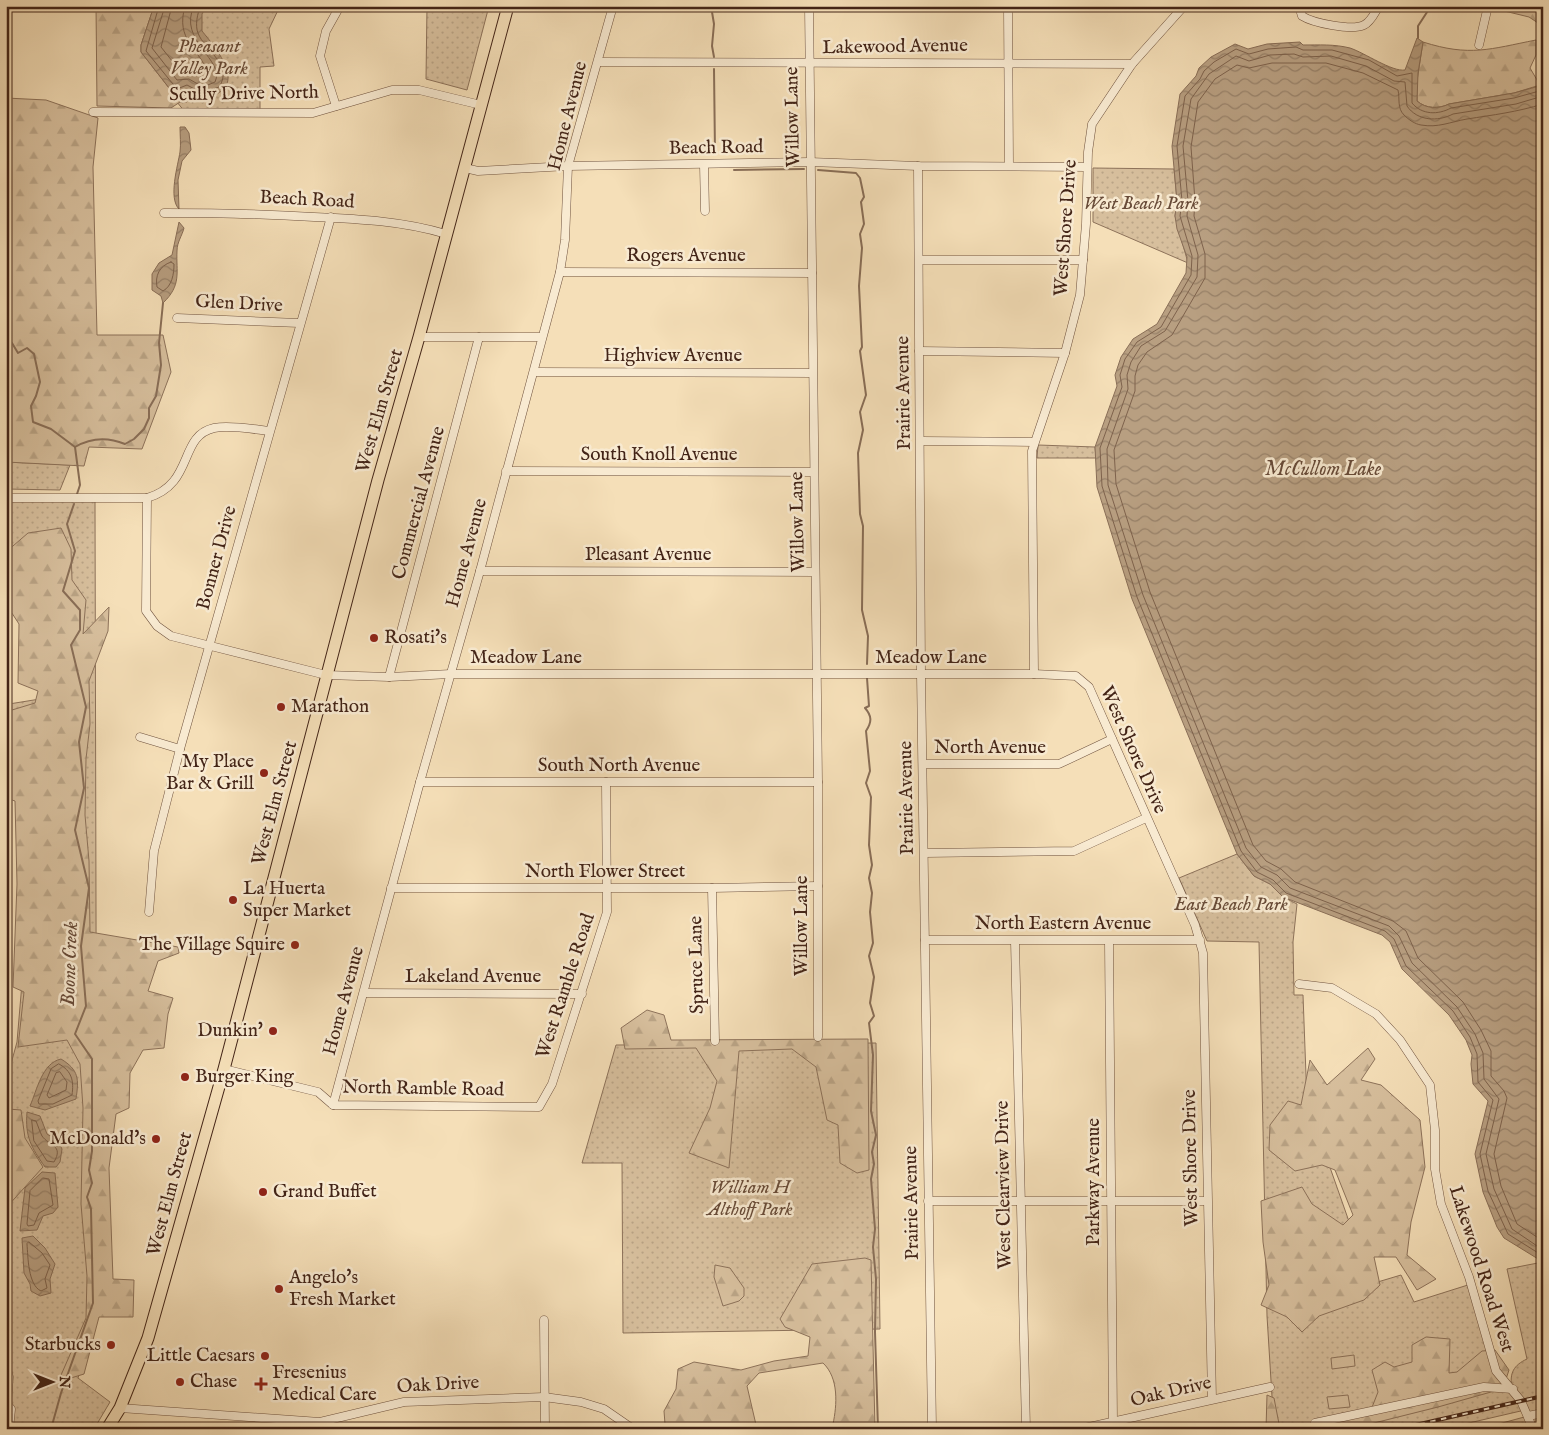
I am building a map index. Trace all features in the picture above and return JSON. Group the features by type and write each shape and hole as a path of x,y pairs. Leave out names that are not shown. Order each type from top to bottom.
{"main road":[{"name":"West Elm Street","path":"107,1429 120,1408 148,1338 224,1069 378,480 419,337 508,6"}],"street":[{"path":"336,106 320,56 326,31 340,6"},
{"name":"Home Avenue","path":"333,1105 560,272 565,240 568,166 613,6"},
{"name":"Willow Lane","path":"808,6 815,675 818,782 818,1037"},
{"path":"1008,6 1010,166"},
{"name":"West Shore Drive","path":"1184,6 1132,64 1092,124 1087,167 1080,295 1065,353 1034,442 1032,572 1034,674 1076,676 1089,687 1200,940 1204,970 1212,1399"},
{"path":"1299,6 1302,16 1309,21 1353,28 1365,25 1379,6"},
{"path":"1479,45 1488,6"},
{"name":"Lakewood Avenue","path":"598,62 809,64 1009,62 1132,64"},
{"name":"Scully Drive North","path":"93,112 313,113 392,90 419,90 481,105"},
{"name":"Beach Road","path":"465,168 478,171 568,166 810,162 918,166 1087,167"},
{"path":"704,165 705,211"},
{"name":"Prairie Avenue","path":"918,166 921,674 932,1429"},
{"name":"Beach Road","path":"164,213 378,220 424,227 446,234"},
{"name":"Bonner Drive","path":"149,912 154,851 180,750 299,323 331,217"},
{"path":"919,260 1083,260"},
{"name":"Rogers Avenue","path":"560,272 812,273"},
{"name":"Glen Drive","path":"177,318 299,323"},
{"path":"419,337 541,337"},
{"name":"Commercial Avenue","path":"389,678 479,337"},
{"path":"919,351 1065,353"},
{"name":"Highview Avenue","path":"534,372 812,373"},
{"path":"6,498 147,498 161,493 173,484 196,438 213,428 269,431"},
{"path":"920,441 1034,442"},
{"name":"South Knoll Avenue","path":"506,471 813,472"},
{"name":"Meadow Lane","path":"147,498 146,611 156,626 171,636 209,647 326,675 389,678 451,674 1034,674"},
{"name":"Pleasant Avenue","path":"480,571 815,572"},
{"path":"140,737 180,750"},
{"name":"North Avenue","path":"923,764 1059,764 1112,739"},
{"name":"South North Avenue","path":"420,782 818,782"},
{"name":"West Ramble Road","path":"539,1107 552,1084 607,912 606,782"},
{"path":"924,853 1074,851 1146,818"},
{"name":"North Flower Street","path":"392,888 712,888 818,886"},
{"name":"Spruce Lane","path":"712,888 715,1040"},
{"name":"North Eastern Avenue","path":"925,940 1200,940"},
{"name":"West Clearview Drive","path":"1016,941 1026,1429"},
{"name":"Parkway Avenue","path":"1109,941 1113,1422"},
{"name":"Lakewood Road West","path":"1298,984 1332,988 1376,1014 1400,1040 1430,1085 1435,1130 1435,1168 1441,1204 1469,1277 1496,1371 1513,1389 1533,1429"},
{"name":"Lakeland Avenue","path":"364,993 582,994"},
{"name":"North Ramble Road","path":"224,1069 318,1092 333,1105 539,1107"},
{"path":"928,1201 1110,1200 1207,1202"},
{"path":"544,1320 544,1429"},
{"path":"6,1366 9,1377 7,1404 11,1409 9,1429"},
{"name":"Oak Drive","path":"1080,1429 1270,1387"},
{"path":"1315,1423 1484,1387 1513,1389"},
{"name":"Oak Drive","path":"120,1408 320,1422 404,1402 544,1397 581,1402 604,1409 633,1429"},
{"path":"1528,1416 1543,1413"}],"green space":[{"path":"96,6 154,6 141,45 141,52 180,102 171,108 97,106"},
{"name":"Pheasant Valley Park","path":"151,6 280,6 269,29 274,66 260,67 260,113 185,112 134,49"},
{"path":"427,6 489,6 467,90 426,79"},
{"path":"1497,6 1542,6 1538,23 1529,17 1496,9"},
{"path":"1536,40 1536,55 1530,68 1540,85 1514,93 1441,107 1424,106 1417,101 1417,81 1423,42 1439,47 1480,50"},
{"path":"6,98 46,100 98,118 93,167 97,335 163,335 171,372 142,449 89,447 84,466 6,462"},
{"name":"West Beach Park","path":"1093,168 1174,169 1177,201 1175,216 1188,263 1093,222"},
{"path":"1038,445 1095,447 1096,458 1037,458"},
{"path":"6,462 70,465 60,490 6,489"},
{"path":"95,497 97,1318 78,1378 110,1402 94,1429 6,1429 6,1082 17,1042 26,936 15,793 6,791 6,709 9,704 40,699 22,598 6,565 6,499"},
{"path":"61,528 71,549 72,580 86,600 83,634 109,607 108,631 89,681 90,724 86,759 85,815 89,861 90,932 178,947 179,953 158,961 148,991 173,998 168,1014 164,1048 143,1050 130,1073 129,1108 116,1114 109,1168 113,1279 134,1280 133,1317 99,1317 84,1374 58,1382 86,1318 87,1276 81,1204 83,1108 80,1064 67,1040 18,1047 24,992 13,987 17,884 15,801 6,798 6,717 12,710 35,703 38,691 18,683 19,624 6,604 6,552 28,533"},
{"name":"East Beach Park","path":"1237,854 1254,876 1270,884 1283,897 1297,904 1293,942 1294,995 1303,995 1307,1102 1371,1284 1401,1275 1414,1302 1471,1284 1496,1371 1512,1388 1511,1378 1514,1370 1527,1359 1507,1269 1543,1262 1543,1429 1480,1429 1528,1416 1525,1410 1443,1429 1274,1429 1267,1316 1259,942 1207,941 1179,878"},
{"path":"647,1010 664,1015 671,1040 868,1039 869,1170 857,1173 840,1163 838,1125 827,1120 816,1067 792,1049 739,1051 729,1168 689,1153 710,1108 717,1081 696,1048 625,1049 621,1028"},
{"name":"William H Althoff Park","path":"876,1043 880,1329 623,1333 622,1163 582,1163 616,1045"},
{"path":"1368,1048 1375,1059 1361,1080 1381,1085 1420,1120 1425,1167 1411,1222 1407,1255 1436,1279 1417,1290 1396,1257 1374,1257 1380,1285 1364,1300 1319,1316 1302,1332 1287,1317 1261,1305 1269,1285 1263,1242 1261,1201 1302,1187 1312,1204 1343,1225 1353,1215 1335,1170 1322,1165 1295,1171 1269,1150 1270,1125 1288,1101 1301,1105 1310,1060 1327,1085"},
{"path":"8,1109 21,1110 25,1138 43,1167 6,1208"},
{"path":"865,1258 871,1260 875,1429 865,1429 863,1424 848,1426 833,1424 836,1392 832,1376 823,1363 759,1373 747,1386 757,1429 669,1429 665,1424 664,1411 676,1389 678,1369 694,1362 741,1370 774,1361 808,1356 810,1337 785,1327 780,1319 812,1264"},
{"path":"715,1265 730,1268 744,1288 744,1296 739,1301 723,1306 714,1277"},
{"path":"1426,1337 1450,1339 1449,1373 1457,1372 1482,1351 1495,1350 1509,1370 1504,1385 1491,1392 1350,1429 1304,1429 1369,1415 1378,1392 1372,1370 1385,1362 1394,1367 1412,1362 1412,1345"},
{"path":"1354,1355 1355,1366 1332,1369 1331,1358"},
{"path":"1267,1395 1274,1398 1280,1429 1266,1429"},
{"path":"1348,1395 1350,1407 1329,1409 1327,1397"}],"water":[{"path":"154,6 206,6 202,14 202,31 214,46 225,65 228,74 227,82 223,89 214,95 206,97 197,96 186,90 184,92 187,102 180,102 141,52 141,45"},
{"name":"McCullom Lake","path":"1417,38 1423,42 1418,73 1417,101 1424,106 1441,107 1514,93 1543,85 1543,1262 1504,1238 1497,1227 1483,1192 1475,1154 1488,1101 1473,1084 1472,1055 1466,1040 1449,1015 1402,969 1390,942 1382,935 1283,897 1270,884 1254,876 1237,854 1132,599 1097,487 1095,447 1117,386 1115,375 1121,357 1133,339 1157,324 1186,273 1187,257 1177,229 1175,216 1177,201 1172,146 1180,94 1196,76 1199,68 1211,57 1235,44 1248,49 1267,44 1300,42 1303,45 1344,47 1356,50 1393,68 1405,70"},
{"path":"180,127 185,127 189,133 191,150 182,161 178,180 179,209 174,197 174,190 180,152"},
{"path":"179,222 184,228 177,248 176,284 163,303 161,296 152,290 152,274 159,263 172,255"},
{"path":"61,1059 71,1067 76,1076 76,1099 45,1110 30,1106 45,1071 54,1062"},
{"path":"27,1112 40,1116 47,1134 58,1141 62,1149 60,1162 56,1167 45,1167 36,1153 28,1135"},
{"path":"42,1172 55,1173 58,1207 53,1213 43,1216 37,1230 20,1231 25,1188"},
{"path":"33,1236 45,1248 55,1264 50,1279 51,1293 40,1296 31,1291 30,1284 24,1273 22,1238"}],"waterway":[{"path":"711,6 714,24 712,46 714,57"},
{"path":"1418,38 1418,26 1431,6"},
{"path":"714,69 715,153"},
{"path":"734,170 804,169"},
{"path":"818,170 856,173 860,178 864,197 861,202 864,224 860,234 862,248 859,286 862,347 860,351 866,395 860,412 863,430 858,453 860,514 863,526 862,610 868,636 867,664"},
{"path":"75,447 88,441 100,439 125,444 134,439 144,429 149,418 149,408 156,396 161,365 159,343 163,303"},
{"name":"Boone Creek","path":"6,340 12,343 18,353 27,348 34,354 40,382 31,406 33,422 51,429 75,447 80,485 77,494"},
{"name":"Boone Creek","path":"51,1429 61,1393 93,1303 91,1209 87,1197 92,1183 89,1170 92,1151 92,1059 75,1034 86,1006 81,946 89,888 75,830 84,788 79,742 86,707 71,645 80,630 80,610 63,591 75,551 67,524 74,504"},
{"path":"867,678 869,706 865,708 870,719 866,731 870,771 866,783 871,797 869,845 872,865 869,878 872,893 870,912 873,943 869,956 874,977 870,1003 874,1016 869,1023 873,1055 871,1111 876,1135 872,1152 874,1164 871,1179 875,1229 873,1247 876,1279 875,1332 878,1429"}],"railway":[{"path":"1398,1429 1543,1396"}],"place":[{"name":"Rosati's","path":"374,638"},
{"name":"Marathon","path":"281,707"},
{"name":"My Place Bar & Grill","path":"264,773"},
{"name":"La Huerta Super Market","path":"233,900"},
{"name":"The Village Squire","path":"295,945"},
{"name":"Dunkin'","path":"273,1031"},
{"name":"Burger King","path":"185,1077"},
{"name":"McDonald's","path":"156,1139"},
{"name":"Grand Buffet","path":"263,1192"},
{"name":"Angelo's Fresh Market","path":"279,1289"},
{"name":"Starbucks","path":"111,1345"},
{"name":"Little Caesars","path":"265,1356"},
{"name":"Chase","path":"180,1382"},
{"name":"Fresenius Medical Care","path":"261,1384"}]}
